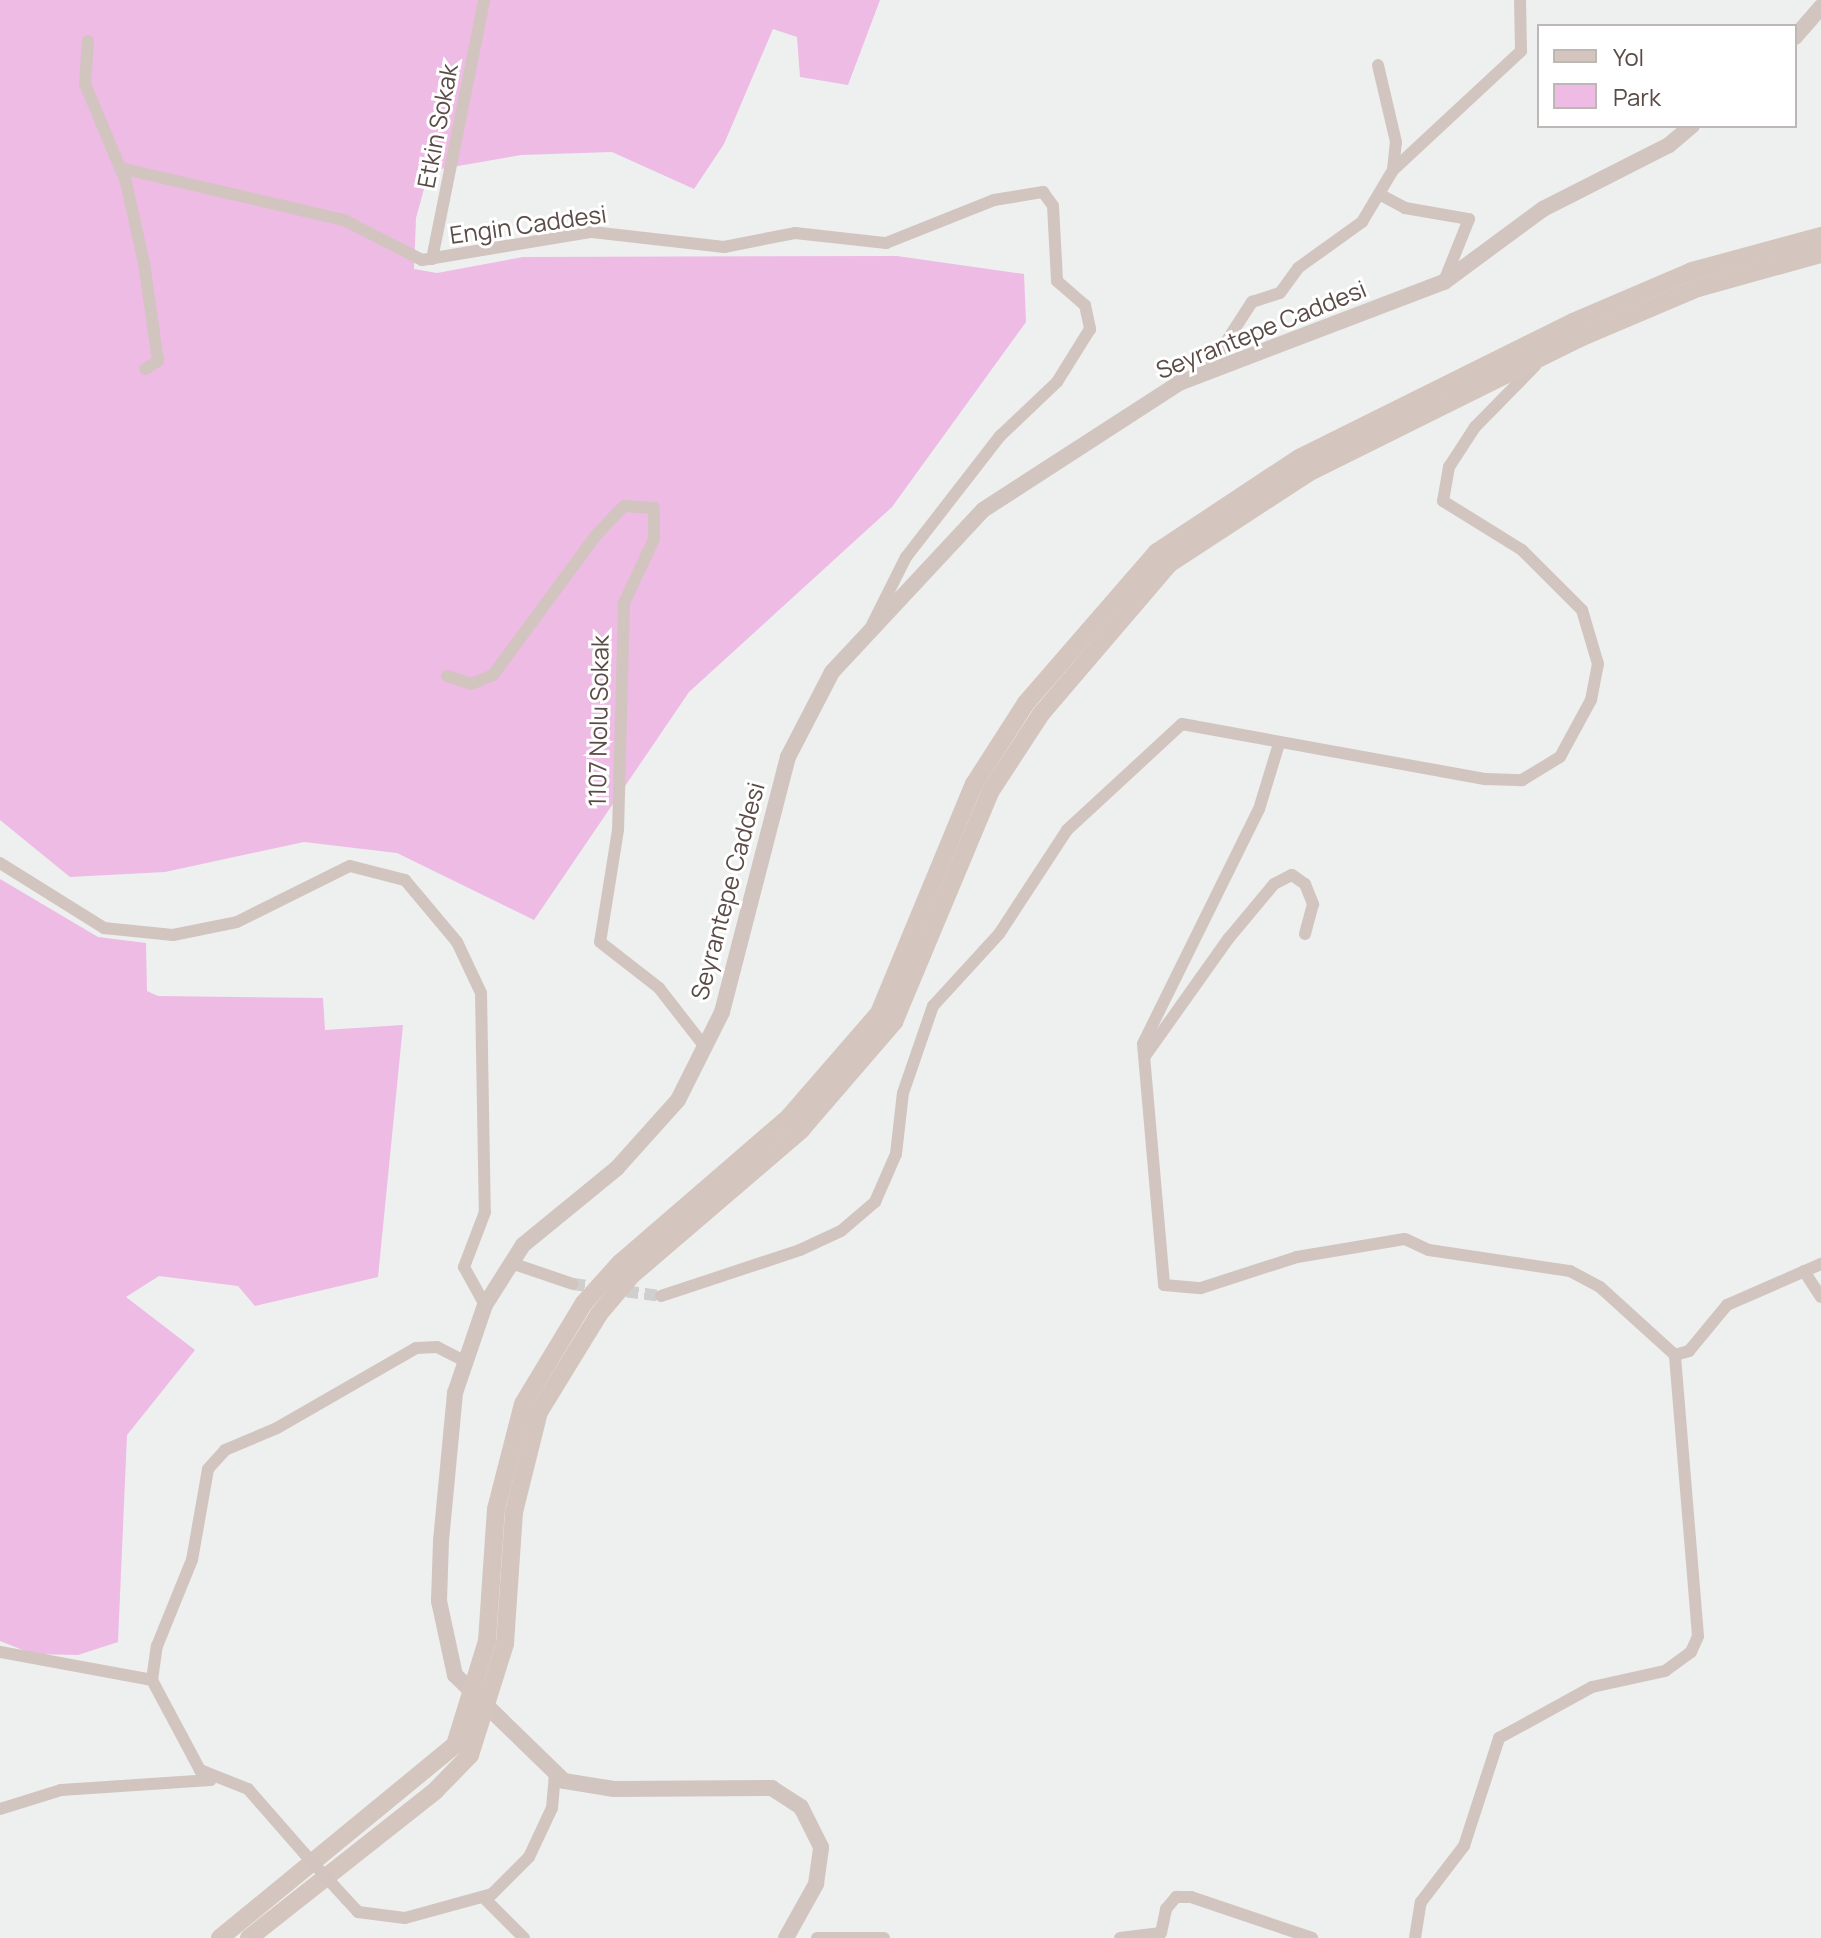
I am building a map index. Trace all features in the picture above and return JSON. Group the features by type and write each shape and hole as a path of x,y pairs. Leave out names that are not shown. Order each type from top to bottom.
{"main road":[{"path":"220,1938 423,1778 455,1745 474,1692 487,1641 505,1460 523,1404 584,1303 620,1263 789,1117 879,1013 974,784 1026,703 1157,552 1299,458 1573,322 1692,271 1821,236"},
{"path":"249,1938 435,1791 470,1755 488,1706 505,1644 522,1465 539,1412 599,1314 632,1275 801,1130 894,1022 990,792 1041,714 1169,564 1216,529 1308,473 1548,354 1698,288 1821,254"}],"street":[{"name":"Etkin Sokak","path":"432,259 484,0"},
{"path":"1205,375 1252,302 1280,293 1298,268 1362,222 1393,170 1521,51 1520,0"},
{"path":"1797,35 1821,7"},
{"path":"88,41 85,84 120,168 158,361 145,369"},
{"path":"1378,65 1396,142 1393,170"},
{"name":"Seyrantepe Caddesi","path":"555,1775 455,1675 439,1601 455,1393 485,1305 511,1263 668,1111 705,1047 722,1012 788,757 832,672 983,510 1073,446 1205,375 1444,282 1543,209 1669,145 1690,128"},
{"name":"Engin Caddesi","path":"120,168 344,220 407,256 432,259 592,232 724,247 795,233 886,243 994,200 1043,192 1053,206 1057,281 1085,305 1090,329 1057,382 1000,436 906,557 871,628"},
{"path":"1379,194 1405,208 1469,219 1444,282"},
{"path":"661,1296 800,1250 841,1231 875,1202 896,1154 903,1093 933,1006 999,934 1067,830 1182,724 1278,747 1418,761 1486,779 1522,780 1560,757 1591,700 1598,664 1582,610 1522,550 1443,501 1449,467 1509,389 1548,354"},
{"name":"1107 Nolu Sokak","path":"447,676 471,684 493,675 597,534 624,506 654,508 654,539 624,603 618,830 600,942 659,988 705,1047"},
{"path":"1278,747 1259,809 1155,1016 1145,1056 1164,1285 1201,1288 1297,1257 1405,1239 1429,1250 1570,1271 1600,1287 1675,1355 1698,1636 1691,1652 1665,1671 1592,1687 1499,1738 1464,1846 1421,1902 1415,1938"},
{"path":"0,863 104,928 173,935 237,922 350,866 376,866 405,880 457,942 481,993 485,1212 464,1267 485,1305"},
{"path":"1145,1056 1229,938 1274,884 1292,875 1305,884 1313,904 1305,934"},
{"path":"511,1263 573,1284"},
{"path":"1675,1355 1689,1351 1727,1305 1821,1264"},
{"path":"1804,1271 1821,1297"},
{"path":"211,1780 152,1680 157,1646 192,1560 208,1469 225,1450 416,1348 437,1347 466,1362"},
{"path":"0,1652 152,1680"},
{"path":"0,1809 61,1790 211,1780 248,1789 358,1912 405,1918 483,1897 529,1857 552,1808 555,1775 614,1789 772,1788 801,1807 821,1847 816,1884 786,1938"},
{"path":"483,1897 524,1938"},
{"path":"1120,1938 1161,1933 1166,1909 1176,1897 1191,1897 1312,1938"},
{"path":"817,1938 884,1938"}],"green space":[{"path":"0,0 880,0 848,85 800,77 797,37 773,29 724,144 694,189 612,152 521,155 429,171 416,218 414,269 437,273 523,257 897,256 1024,274 1026,322 892,507 689,692 534,920 397,853 304,842 165,872 70,877 0,820"},
{"path":"0,879 98,937 146,943 147,991 158,996 323,998 325,1030 403,1025 378,1277 255,1306 238,1286 159,1276 126,1297 195,1350 127,1435 118,1642 78,1655 33,1654 0,1641"}],"tunnel":[{"path":"573,1284 661,1296"}]}
